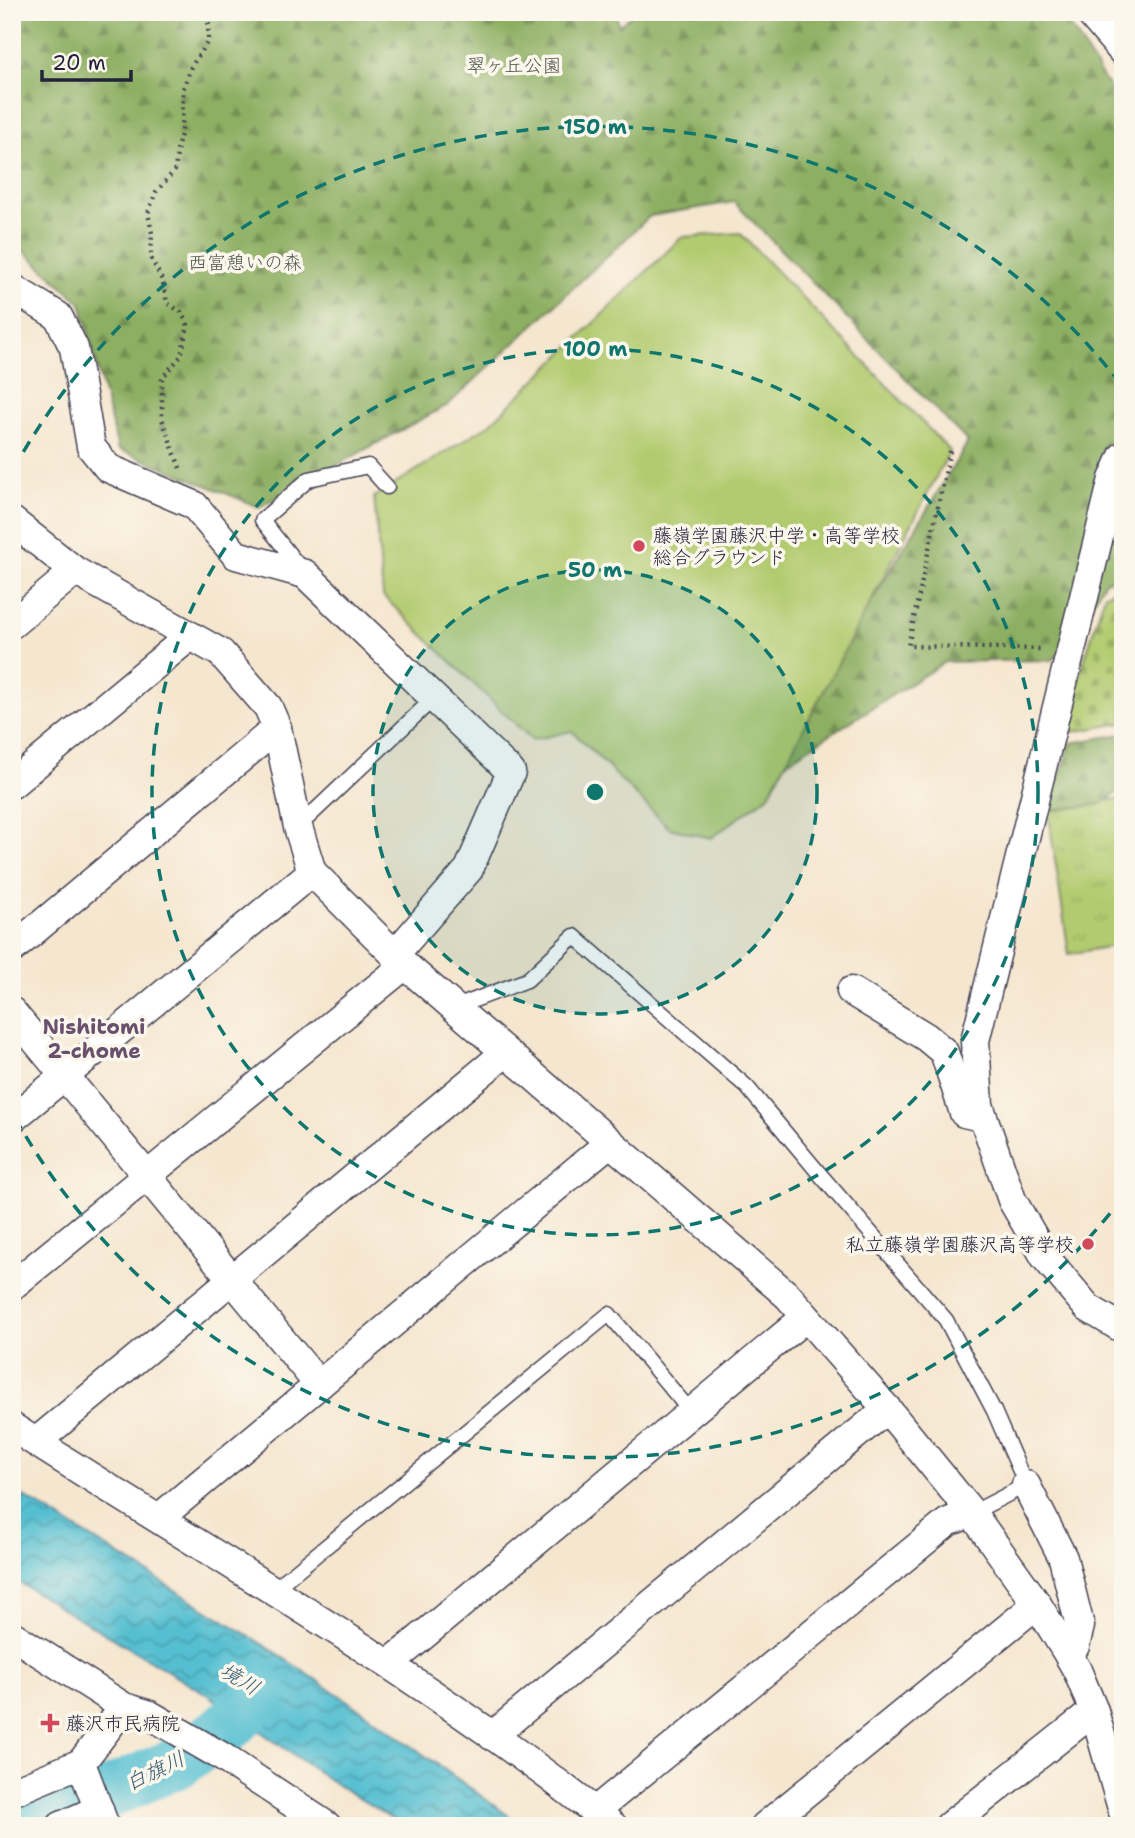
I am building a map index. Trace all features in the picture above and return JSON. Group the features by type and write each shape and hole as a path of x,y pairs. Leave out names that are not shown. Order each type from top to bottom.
{"street":[{"path":"1089,12 1123,52"},
{"path":"12,288 58,316 74,348 91,447 108,468 194,505 236,555 305,574 511,772 469,869 400,959 147,1176 12,1286"},
{"path":"1123,456 1113,480 975,1041 979,1105 1013,1200 1045,1257 1088,1308 1123,1329"},
{"path":"12,520 75,571 221,653 268,707 277,728 298,827 312,872 400,959 505,1053 788,1296 887,1409 972,1513 1037,1604 1069,1656 1094,1711 1123,1812"},
{"path":"12,624 75,571"},
{"path":"12,784 190,636"},
{"path":"12,949 277,728"},
{"path":"12,1119 312,872"},
{"path":"851,991 926,1037 944,1052 964,1113 983,1117"},
{"path":"12,1012 319,1385"},
{"path":"505,1053 232,1279 24,1434 389,1664 604,1818 948,1522 972,1513"},
{"path":"159,1518 608,1143"},
{"path":"389,1664 806,1318"},
{"path":"492,1736 887,1409"},
{"path":"1026,1485 1063,1558 1080,1626 1075,1646 1069,1656"},
{"path":"765,1826 1037,1604"},
{"path":"12,1634 124,1707 150,1715 221,1756 327,1826"},
{"path":"12,1792 80,1763 124,1707"},
{"path":"949,1826 1094,1711"},
{"path":"61,1826 102,1817 80,1763"}],"lane":[{"path":"305,574 262,520 309,479 368,466 387,487"},
{"path":"298,827 434,698"},
{"path":"456,1007 527,980 574,936 747,1087 946,1320 994,1411 1026,1485 972,1513"},
{"path":"273,1590 609,1314 691,1412"}],"path":[{"path":"194,505 162,419 162,378 181,356 188,325 181,312 167,303 163,282 151,258 152,233 148,213 156,192 175,170 182,131 183,89 191,67 208,41 209,12"},
{"path":"950,451 908,646 1051,649"}],"green space":[{"path":"12,12 516,12 529,21 532,12 616,12 619,26 635,12 1062,12 1123,110 1123,424 1119,439 1123,452 1123,575 1105,581 1064,649 1052,660 945,662 766,775 968,442 734,202 650,216 448,405 259,507 118,449 81,303 12,240"},
{"name":"藤嶺学園藤沢中学・高等学校 総合グラウンド","path":"740,233 950,451 768,796 711,838 669,828 572,731 532,740 383,596 374,497 490,424 682,237"},
{"path":"1123,587 1123,723 1061,734 1105,594"},
{"path":"1123,734 1123,788 1102,804 1048,811 1071,743"},
{"path":"1123,798 1123,944 1069,954 1048,811"}],"water":[{"name":"境川","path":"12,1489 267,1647 360,1709 523,1826 404,1826 331,1781 210,1696 13,1579"}],"waterway":[{"name":"白旗川","path":"32,1826 177,1763 226,1728 262,1692"}],"place":[{"name":"藤嶺学園藤沢中学・高等学校 総合グラウンド","path":"639,546"},
{"name":"私立藤嶺学園藤沢高等学校","path":"1088,1244"},
{"name":"藤沢市民病院","path":"50,1723"}],"district":[{"name":"Nishitomi 2-chome","path":"94,1039"}],"park label":[{"name":"翠ヶ丘公園","path":"514,65"},
{"name":"西富憩いの森","path":"245,262"}]}
